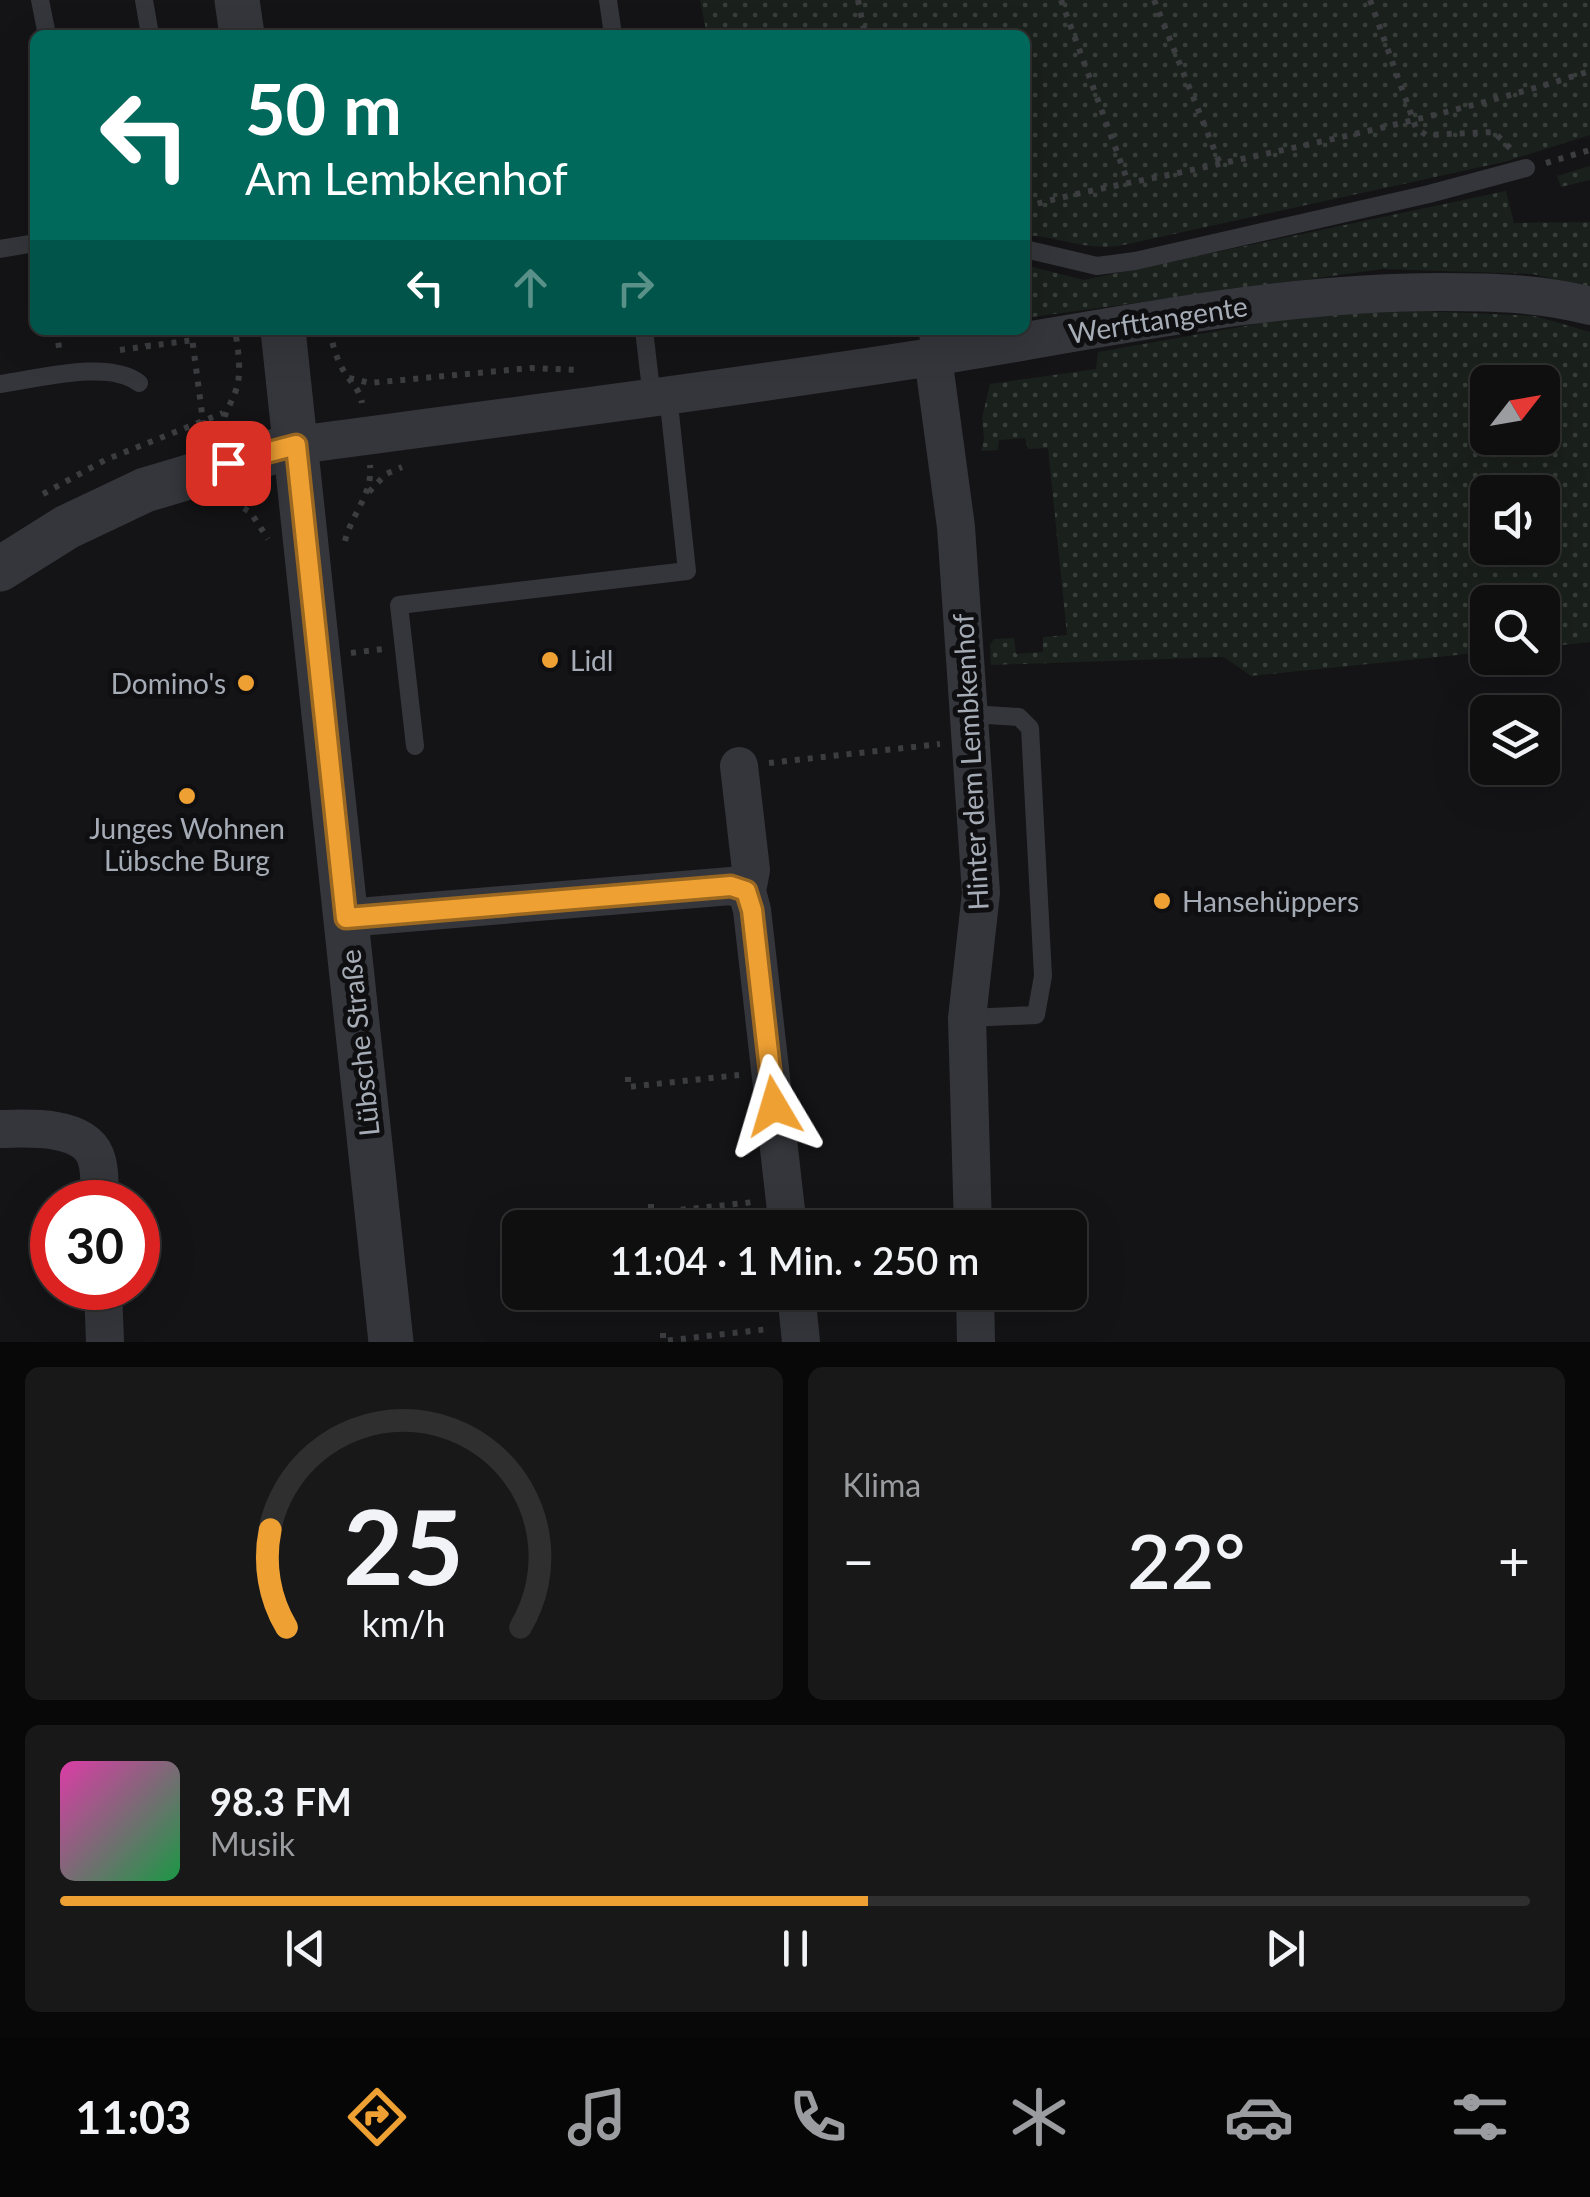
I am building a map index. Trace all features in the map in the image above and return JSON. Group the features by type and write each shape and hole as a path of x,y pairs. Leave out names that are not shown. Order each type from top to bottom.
{"street":[{"path":"237,0 241,30"},
{"name":"Werfttangente","path":"1030,330 1362,293 1479,292 1590,306"},
{"name":"Lübsche Straße","path":"284,335 391,1342"},
{"name":"Werfttangente","path":"656,387 994,335"},
{"name":"Hinter dem Lembkenhof","path":"930,343 956,526 982,894 967,1018 972,1210"},
{"path":"0,569 67,527 145,490 296,445 656,387"},
{"path":"739,766 751,870 746,891 752,910 787,1210"},
{"path":"346,918 731,886 746,891"},
{"path":"0,1129 75,1135 94,1154 99,1180"},
{"path":"105,1310 106,1342"},
{"path":"975,1310 976,1342"}],"lane":[{"path":"40,0 45,30"},
{"path":"144,0 149,30"},
{"path":"608,0 611,30"},
{"path":"1030,249 1098,266 1136,261 1430,194 1526,168"},
{"path":"0,249 30,244"},
{"path":"415,746 399,605 687,571 645,335"},
{"path":"0,384 104,370 129,374 140,383"},
{"path":"967,1018 1036,1015 1042,976 1030,728 1020,716 971,727"}],"path":[{"path":"858,0 864,30"},
{"path":"1060,0 1128,182"},
{"path":"1154,0 1220,164"},
{"path":"1370,0 1412,119 1426,135 1494,132 1526,168 1590,150"},
{"path":"1030,204 1412,119 1590,71"},
{"path":"57,335 61,358"},
{"path":"147,335 148,346"},
{"path":"192,335 203,421"},
{"path":"225,442 222,416 237,389 236,335"},
{"path":"347,377 370,383 531,368 592,371 656,387"},
{"path":"739,766 971,727"},
{"path":"693,1070 693,1080"},
{"path":"628,1077 628,1087 770,1072"},
{"path":"672,1210 708,1203 763,1210"},
{"path":"651,1204 651,1210"},
{"path":"663,1333 663,1341 799,1320"}],"shaded area":[{"path":"700,0 1590,0 1590,135 1504,162 1119,246 1082,245 1030,236 1030,30 706,30"},
{"path":"1590,166 1590,180 1561,187 1557,176"},
{"path":"1506,191 1514,223 1590,222 1590,288 1533,274 1383,269 1030,317 1030,266 1084,280"},
{"path":"1422,311 1535,316 1590,332 1590,642 1560,645 1560,585 1470,585 1470,654 1251,676 1224,657 991,665 990,645 994,639 1014,638 1016,654 1043,652 1043,637 1067,635 1048,448 1028,449 1025,438 999,440 998,450 981,451 982,418 990,384 1096,369 1098,352 1307,315"}],"place":[{"name":"Lidl","path":"550,660"},
{"name":"Domino's","path":"246,683"},
{"name":"Junges Wohnen Lübsche Burg","path":"187,796"},
{"name":"Hansehüppers","path":"1162,901"}],"route":[{"path":"228,463 296,445 346,918 731,886 746,891 752,910 774,1106"}]}
